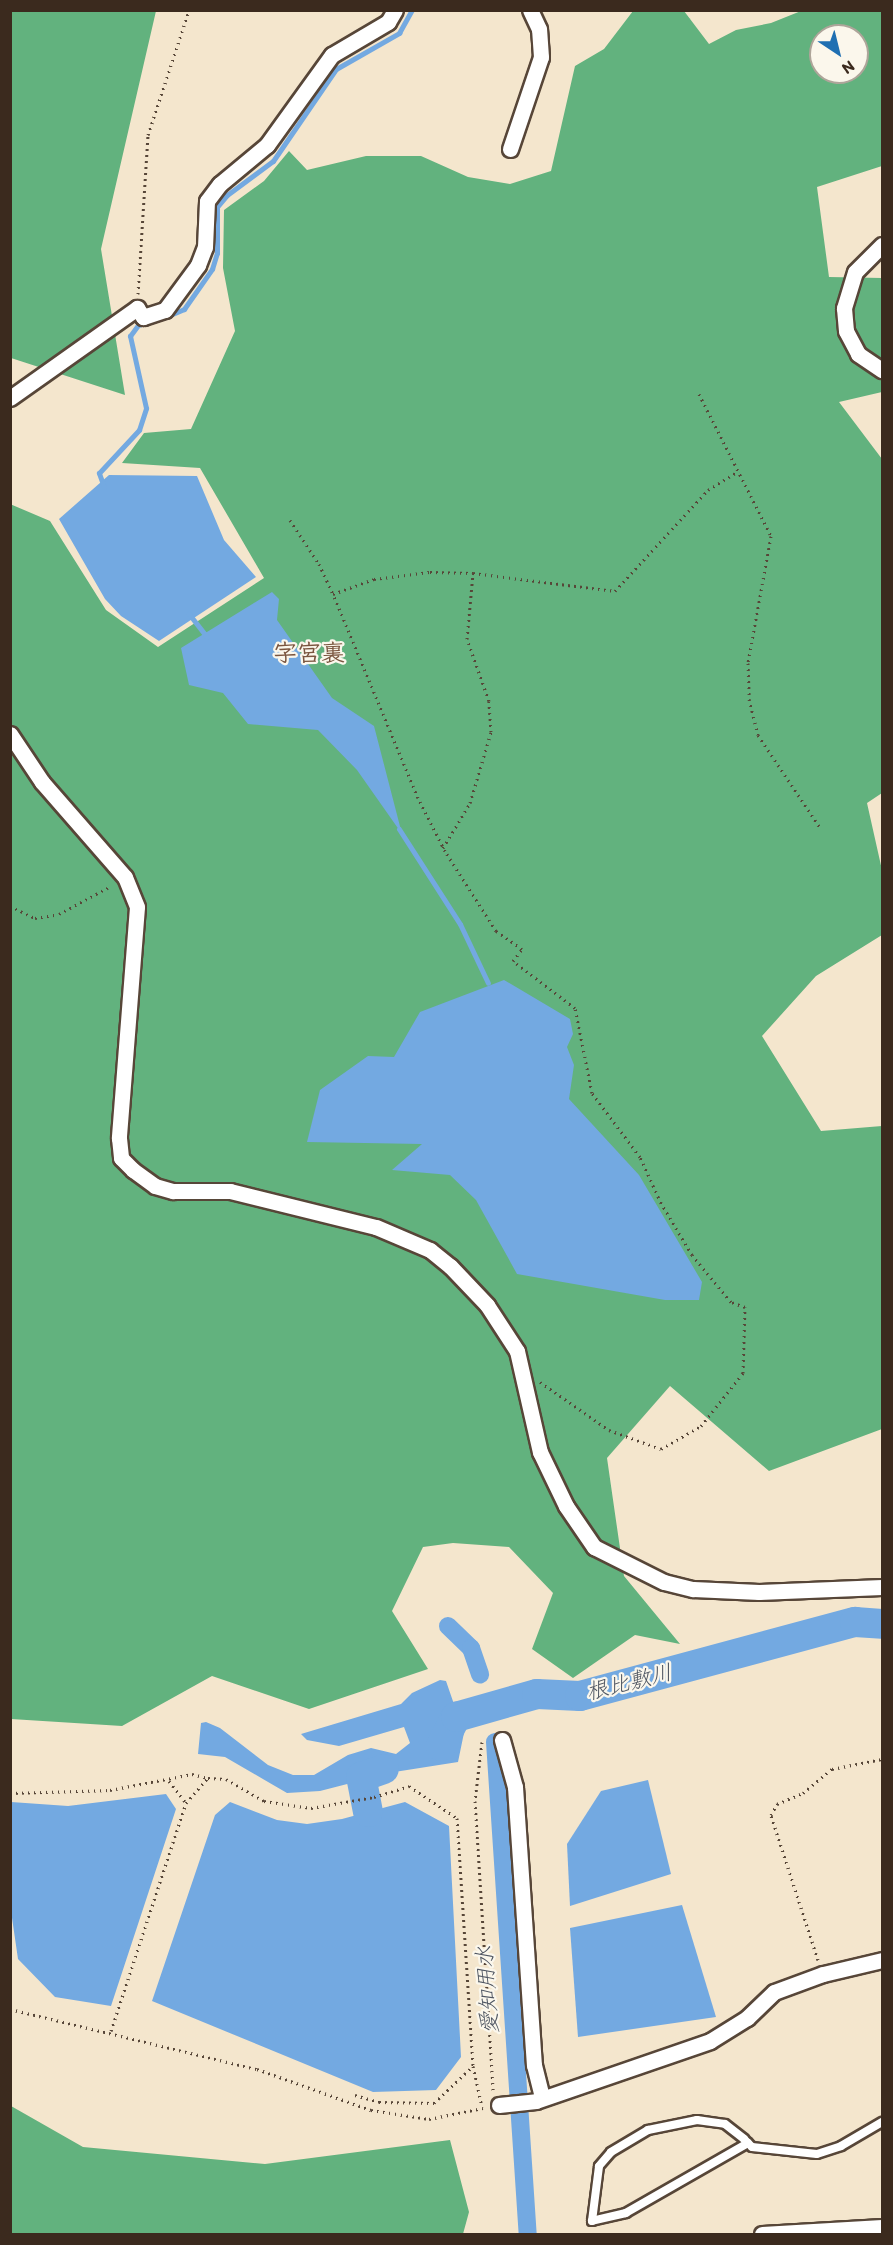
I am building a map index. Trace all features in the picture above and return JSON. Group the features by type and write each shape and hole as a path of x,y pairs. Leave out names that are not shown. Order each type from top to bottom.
{"street":[{"path":"10,398 137,308 143,317 165,310 180,293 198,265 205,247 207,201 220,184 267,145 299,95 332,55 388,22 395,10"},
{"path":"510,149 541,57 539,29 530,10"},
{"path":"882,245 855,272 844,308 846,331 858,354 882,370"},
{"path":"10,734 42,782 131,887 137,907 118,1138 121,1158 155,1186 173,1191 230,1191 376,1227 430,1250 488,1305 517,1352 525,1371 540,1452 566,1506 594,1546 664,1582 693,1589 759,1592 882,1587"},
{"path":"502,1740 514,1787 534,2064 539,2099"},
{"path":"495,2106 539,2099 710,2041 747,2018 774,1992 823,1974 882,1960"},
{"path":"762,2235 882,2227"}],"lane":[{"path":"748,2143 627,2213 592,2221 599,2166 610,2152 648,2130 697,2120 725,2124 748,2143 752,2147 817,2154 841,2146 882,2122"}],"path":[{"path":"137,308 148,135 189,10"},
{"path":"699,394 771,536 748,663 749,699 758,735 819,826"},
{"path":"333,594 374,579 430,572 473,573 615,591 708,490 738,471"},
{"path":"290,520 319,564 333,594 418,798 443,848 496,931 522,949 513,961 575,1008 592,1093 640,1157 661,1203 692,1255 732,1302 745,1307 744,1373 701,1426 661,1449 609,1430 525,1371"},
{"path":"443,848 470,803 491,732 489,701 467,639 473,573"},
{"path":"10,906 35,918 59,914 108,886 131,887"},
{"path":"10,2009 111,2031 257,2069 372,2110 429,2119 495,2106 475,1801 482,1742"},
{"path":"823,1974 771,1815 777,1804 803,1793 832,1769 882,1759"},
{"path":"10,1793 110,1790 192,1774 226,1779 264,1801 289,1807 321,1808 374,1797 409,1786 457,1818 473,2066 482,2108"},
{"path":"111,2031 186,1803 208,1778"},
{"path":"169,1780 186,1803"},
{"path":"355,2095 379,2102 434,2103 473,2066"}],"green space":[{"path":"11,11 156,11 101,249 125,395 11,358"},
{"path":"633,11 684,11 709,44 736,30 771,23 801,11 882,11 882,166 817,187 829,277 882,278 882,392 839,402 882,459 882,793 867,803 882,870 882,935 816,976 762,1036 821,1131 882,1126 882,1429 769,1471 670,1386 607,1458 624,1576 680,1644 635,1635 573,1678 532,1649 553,1593 509,1547 453,1543 423,1547 392,1611 428,1669 309,1709 212,1676 122,1726 11,1719 10,504 50,521 106,610 158,647 264,578 200,468 122,463 144,433 191,429 235,331 223,268 224,210 264,181 289,151 307,170 366,156 421,156 468,177 510,184 551,171 575,66 604,49"},
{"path":"11,2106 83,2147 265,2164 450,2140 469,2212 463,2234 11,2234"}],"water":[{"path":"109,475 197,476 224,540 256,577 159,641 121,616 105,599 59,519"},
{"path":"272,592 279,599 277,620 332,698 374,726 402,834 357,770 318,730 248,724 223,693 189,685 181,648"},
{"path":"504,980 570,1019 573,1034 567,1047 574,1065 569,1099 639,1175 702,1282 699,1300 665,1300 517,1274 476,1200 450,1175 392,1170 422,1144 307,1142 320,1090 368,1056 394,1057 420,1012"},
{"path":"440,1680 446,1681 456,1710 461,1710 465,1728 458,1762 388,1773 370,1780 371,1792 359,1793 355,1782 320,1791 287,1793 225,1757 198,1754 201,1723 206,1722 220,1728 268,1765 293,1775 314,1775 348,1755 371,1748 396,1754 410,1743 404,1727 339,1746 307,1740 301,1734 401,1704 412,1693"},
{"path":"648,1780 671,1874 570,1906 567,1844 601,1791"},
{"path":"166,1794 176,1809 111,2006 55,1997 18,1959 11,1911 11,1802 68,1806"},
{"path":"230,1802 277,1820 307,1824 342,1819 405,1802 449,1826 461,2057 436,2090 373,2092 152,2001 215,1815"},
{"path":"682,1905 716,2017 578,2037 570,1928"}],"waterway":[{"path":"163,318 184,309 212,269 217,253 217,207 227,195 273,161 336,69 399,33 412,10"},
{"path":"104,487 99,473 139,430 146,408 130,336 138,325 148,322"},
{"path":"189,614 207,637"},
{"path":"399,829 460,924 488,983"},
{"name":"根比敷川","path":"441,1746 456,1717 537,1694 580,1696 855,1622 882,1624"},
{"name":"愛知用水","path":"448,1626 471,1648 480,1674"},
{"name":"愛知用水","path":"495,1742 528,2234"},
{"name":"根比敷川","path":"368,1812 361,1777 384,1769"}],"district":[{"name":"字宮裏","path":"309,653"}]}
